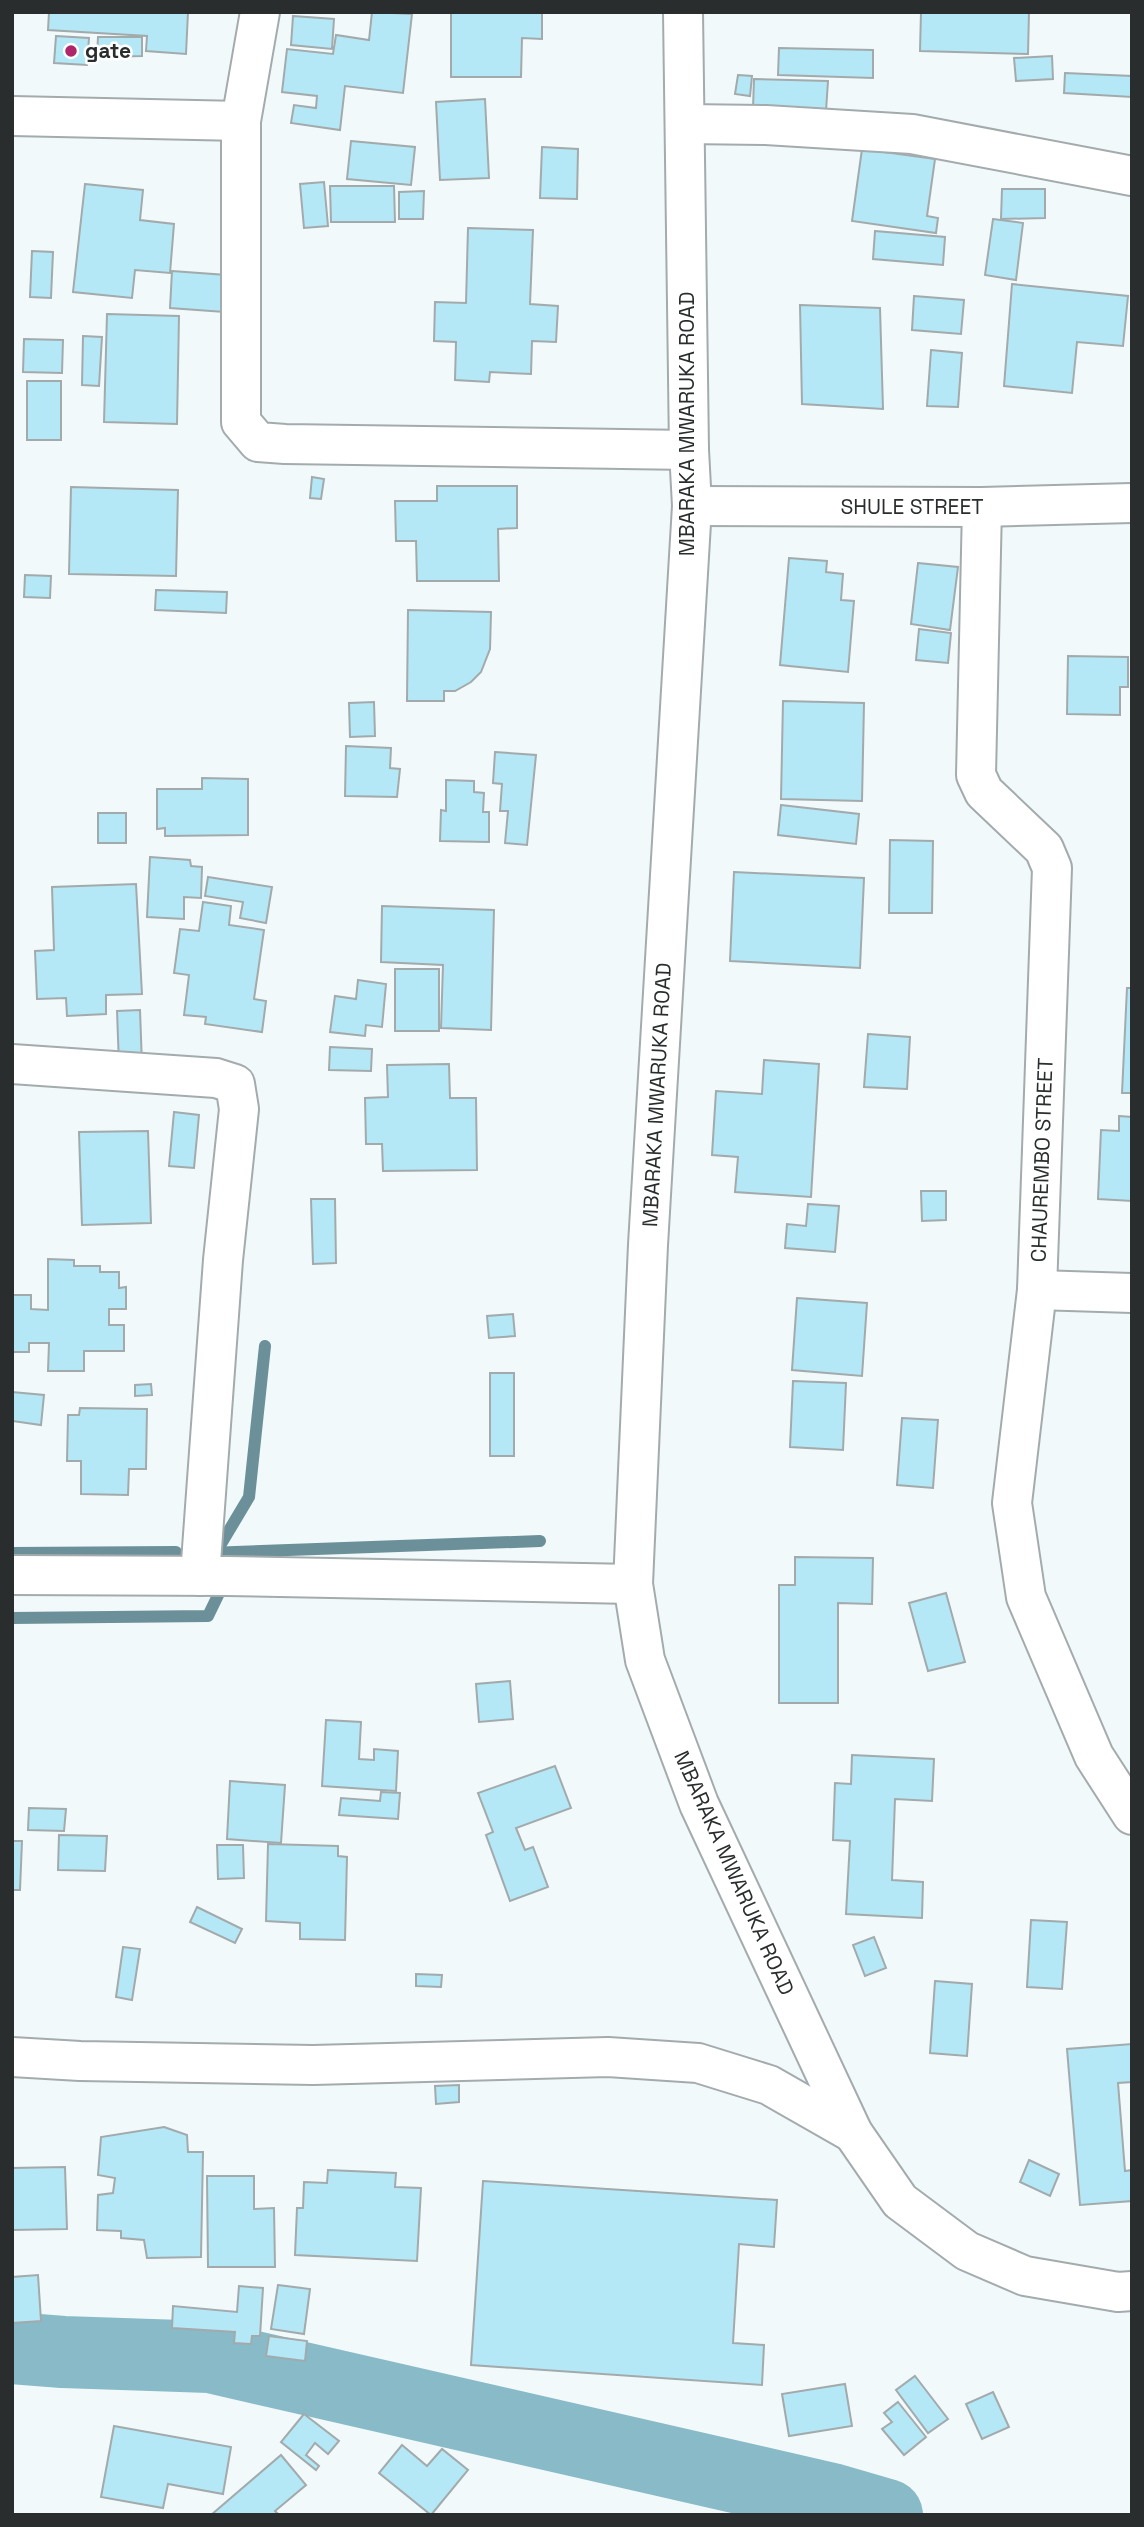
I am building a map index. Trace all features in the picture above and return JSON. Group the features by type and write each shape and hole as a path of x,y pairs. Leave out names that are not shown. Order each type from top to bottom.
{"street":[{"path":"260,12 242,121 241,422 258,442 689,450"},
{"name":"MBARAKA MWARUKA ROAD","path":"683,12 692,506 648,1245 633,1584 645,1660 699,1804 853,2133 900,2201 967,2251 1025,2276 1118,2292 1132,2291"},
{"path":"12,116 242,121"},
{"path":"685,124 779,125 912,134 1132,176"},
{"name":"SHULE STREET","path":"692,506 982,507 1132,503"},
{"name":"CHAUREMBO STREET","path":"982,507 976,775 984,792 1044,849 1052,868 1037,1290 1012,1503 1026,1597 1094,1756 1132,1815"},
{"path":"12,1064 216,1078 235,1084 239,1109 223,1260 200,1576"},
{"path":"1037,1290 1132,1293"},
{"path":"12,1575 633,1584"},
{"path":"12,2057 80,2061 313,2064 608,2057 698,2063 769,2085 853,2133"}],"building":[{"path":"49,12 188,12 186,54 146,51 147,36 48,30"},
{"path":"372,12 412,14 403,93 345,86 340,130 291,123 294,105 316,108 317,96 282,92 287,49 333,54 336,35 369,40"},
{"path":"451,12 542,12 542,39 522,38 521,77 451,77"},
{"path":"921,12 1029,12 1028,54 920,51"},
{"path":"293,16 334,19 332,49 291,45"},
{"name":"gate","path":"56,36 89,38 87,65 54,63"},
{"path":"98,37 142,37 142,56 97,57"},
{"path":"779,48 873,50 873,78 778,75"},
{"path":"1052,56 1053,79 1016,81 1014,58"},
{"path":"1065,73 1132,76 1132,97 1064,93"},
{"path":"738,75 752,76 750,96 735,94"},
{"path":"754,79 828,81 826,111 753,108"},
{"path":"485,99 489,178 440,180 436,102"},
{"path":"351,141 415,147 411,185 347,179"},
{"path":"542,147 578,149 577,199 540,198"},
{"path":"862,149 935,159 927,216 938,218 936,233 852,221"},
{"path":"324,182 328,226 304,228 300,184"},
{"path":"85,184 143,190 140,220 174,224 170,273 135,270 132,298 73,292"},
{"path":"330,186 394,186 395,222 331,222"},
{"path":"1002,189 1045,189 1045,218 1001,219"},
{"path":"424,191 423,219 399,219 399,192"},
{"path":"993,219 1023,223 1016,280 985,275"},
{"path":"468,228 533,230 530,304 558,306 556,342 532,341 531,374 490,372 489,382 455,380 456,342 434,341 435,302 466,303"},
{"path":"875,231 945,237 943,265 873,259"},
{"path":"32,251 53,252 51,298 30,297"},
{"path":"172,271 240,276 238,313 170,308"},
{"path":"1012,284 1128,296 1123,346 1077,342 1072,393 1004,386"},
{"path":"914,296 964,300 961,334 912,330"},
{"path":"800,305 880,308 883,409 802,404"},
{"path":"107,314 179,316 177,424 104,422"},
{"path":"83,336 102,337 99,386 82,385"},
{"path":"24,339 63,340 62,373 23,372"},
{"path":"931,350 962,353 958,407 927,406"},
{"path":"27,381 61,381 61,440 27,440"},
{"path":"312,477 324,479 321,499 310,498"},
{"path":"437,486 517,486 517,528 498,529 499,581 417,581 416,541 396,541 395,501 437,501"},
{"path":"71,487 178,490 176,576 69,574"},
{"path":"789,558 827,561 826,572 843,574 841,600 854,601 848,672 780,665"},
{"path":"918,563 958,567 950,630 911,624"},
{"path":"25,575 51,576 50,598 24,597"},
{"path":"156,590 227,592 226,613 155,610"},
{"path":"408,610 491,612 490,649 481,672 471,682 455,691 444,691 444,701 407,701"},
{"path":"919,629 951,633 948,663 916,660"},
{"path":"1068,656 1128,657 1128,687 1120,687 1120,715 1067,714"},
{"path":"783,701 864,703 862,801 781,799"},
{"path":"374,702 375,736 350,737 349,703"},
{"path":"346,746 391,748 390,768 400,769 397,797 345,796"},
{"path":"495,752 536,755 527,845 505,843 508,811 500,811 502,784 493,783"},
{"path":"202,778 248,779 248,835 165,836 165,828 157,829 157,789 202,789"},
{"path":"446,780 474,781 474,792 484,793 483,812 489,812 489,842 440,841 441,810 446,811"},
{"path":"781,805 859,814 856,844 778,835"},
{"path":"98,813 126,813 126,843 98,843"},
{"path":"890,840 933,841 932,913 889,913"},
{"path":"150,857 190,860 191,866 202,867 201,898 184,897 184,919 147,917"},
{"path":"734,872 864,878 860,968 730,961"},
{"path":"208,877 272,887 266,923 240,918 243,902 205,896"},
{"path":"136,884 142,994 106,995 106,1014 67,1016 66,998 37,999 35,951 54,950 52,887"},
{"path":"203,902 231,906 229,925 264,930 254,999 266,1001 262,1032 205,1024 206,1017 184,1015 189,975 174,973 180,929 199,931"},
{"path":"382,906 494,910 491,1030 441,1028 443,965 381,962"},
{"path":"395,969 439,969 439,1031 395,1031"},
{"path":"358,980 386,984 382,1027 366,1025 365,1036 330,1032 335,996 356,999"},
{"path":"1127,988 1132,988 1132,1093 1122,1093"},
{"path":"140,1010 142,1065 119,1065 117,1011"},
{"path":"868,1034 910,1037 907,1089 864,1087"},
{"path":"330,1047 372,1049 371,1071 329,1070"},
{"path":"764,1060 819,1064 811,1197 735,1192 738,1157 712,1155 716,1091 762,1094"},
{"path":"449,1064 450,1098 476,1098 477,1170 383,1171 382,1144 366,1144 365,1098 388,1097 387,1065"},
{"path":"174,1112 199,1115 194,1168 169,1166"},
{"path":"1119,1116 1132,1117 1132,1201 1098,1199 1101,1130 1119,1131"},
{"path":"148,1131 151,1223 82,1225 79,1132"},
{"path":"921,1191 946,1191 946,1220 922,1221"},
{"path":"311,1199 335,1199 336,1263 313,1264"},
{"path":"808,1204 839,1206 835,1252 785,1248 787,1224 806,1226"},
{"path":"48,1259 74,1260 74,1266 100,1266 100,1272 119,1272 119,1288 126,1287 126,1309 109,1309 109,1325 124,1325 124,1351 84,1351 84,1371 48,1371 49,1343 29,1343 29,1352 12,1352 12,1295 31,1295 31,1309 48,1310"},
{"path":"797,1298 867,1303 862,1376 792,1370"},
{"path":"513,1314 515,1336 489,1338 487,1316"},
{"path":"490,1373 514,1373 514,1456 490,1456"},
{"path":"793,1381 846,1383 843,1450 790,1447"},
{"path":"151,1384 152,1395 135,1396 135,1385"},
{"path":"12,1392 44,1395 41,1425 12,1421"},
{"path":"80,1408 147,1409 146,1469 129,1469 128,1495 81,1494 81,1461 67,1461 68,1415 79,1415"},
{"path":"902,1418 938,1420 933,1488 897,1485"},
{"path":"795,1557 873,1558 872,1604 838,1603 838,1703 779,1703 779,1585 795,1585"},
{"path":"946,1593 965,1662 928,1671 909,1603"},
{"path":"510,1681 513,1719 479,1722 476,1684"},
{"path":"326,1720 361,1722 359,1759 374,1760 374,1749 398,1751 396,1791 322,1786"},
{"path":"852,1755 934,1759 932,1801 895,1799 892,1880 923,1882 922,1918 846,1914 850,1841 833,1840 835,1783 851,1784"},
{"path":"555,1766 571,1808 516,1828 525,1850 533,1847 548,1887 510,1901 486,1835 493,1832 478,1793"},
{"path":"230,1781 285,1785 281,1843 227,1839"},
{"path":"381,1792 400,1793 398,1819 339,1815 341,1798 380,1801"},
{"path":"29,1808 66,1809 64,1831 28,1830"},
{"path":"59,1835 107,1836 105,1871 58,1870"},
{"path":"12,1841 22,1841 20,1890 12,1890"},
{"path":"268,1844 338,1846 338,1856 347,1857 345,1940 300,1939 300,1923 266,1921"},
{"path":"217,1845 243,1845 244,1878 218,1879"},
{"path":"197,1907 242,1929 235,1943 190,1922"},
{"path":"1031,1920 1067,1922 1062,1989 1027,1987"},
{"path":"874,1937 886,1968 865,1976 853,1945"},
{"path":"123,1947 140,1949 132,2000 116,1997"},
{"path":"416,1974 442,1975 441,1987 416,1986"},
{"path":"935,1981 972,1984 967,2056 930,2053"},
{"path":"1132,2044 1132,2082 1118,2083 1125,2171 1132,2170 1132,2201 1080,2205 1067,2049"},
{"path":"459,2085 459,2102 436,2104 435,2086"},
{"path":"164,2127 187,2135 188,2152 203,2152 201,2257 147,2258 144,2240 121,2238 121,2231 97,2230 98,2195 113,2193 115,2178 98,2175 101,2137"},
{"path":"1029,2160 1059,2174 1050,2196 1020,2182"},
{"path":"65,2167 67,2229 12,2230 12,2168"},
{"path":"328,2170 396,2173 395,2187 421,2188 417,2261 295,2255 297,2208 303,2208 304,2182 327,2183"},
{"path":"207,2176 254,2176 254,2209 274,2208 275,2267 208,2267"},
{"path":"483,2181 777,2200 774,2247 739,2244 733,2343 764,2345 762,2385 471,2365"},
{"path":"38,2275 41,2321 12,2323 12,2277"},
{"path":"278,2285 310,2289 304,2334 271,2329"},
{"path":"239,2286 263,2288 260,2336 252,2336 251,2344 234,2343 235,2332 172,2328 173,2306 237,2312"},
{"path":"269,2336 307,2341 305,2361 266,2356"},
{"path":"915,2376 948,2419 928,2433 896,2390"},
{"path":"845,2384 852,2426 789,2436 782,2394"},
{"path":"993,2392 1009,2427 982,2439 966,2404"},
{"path":"898,2402 926,2437 904,2455 882,2429 892,2422 884,2413"},
{"path":"304,2414 339,2441 328,2454 315,2443 306,2455 319,2466 316,2470 281,2442"},
{"path":"114,2426 231,2447 223,2494 168,2484 163,2508 101,2497"},
{"path":"402,2445 427,2466 442,2449 468,2470 431,2515 379,2473"},
{"path":"281,2455 306,2485 275,2511 279,2515 211,2515"}],"waterway":[{"path":"215,1554 249,1497 265,1346"},
{"path":"208,1553 540,1541"},
{"path":"12,1553 176,1552"},
{"path":"12,1618 208,1616 224,1583"},
{"path":"12,2348 210,2357 832,2499 887,2515"}],"place":[{"name":"gate","path":"71,51"}]}
